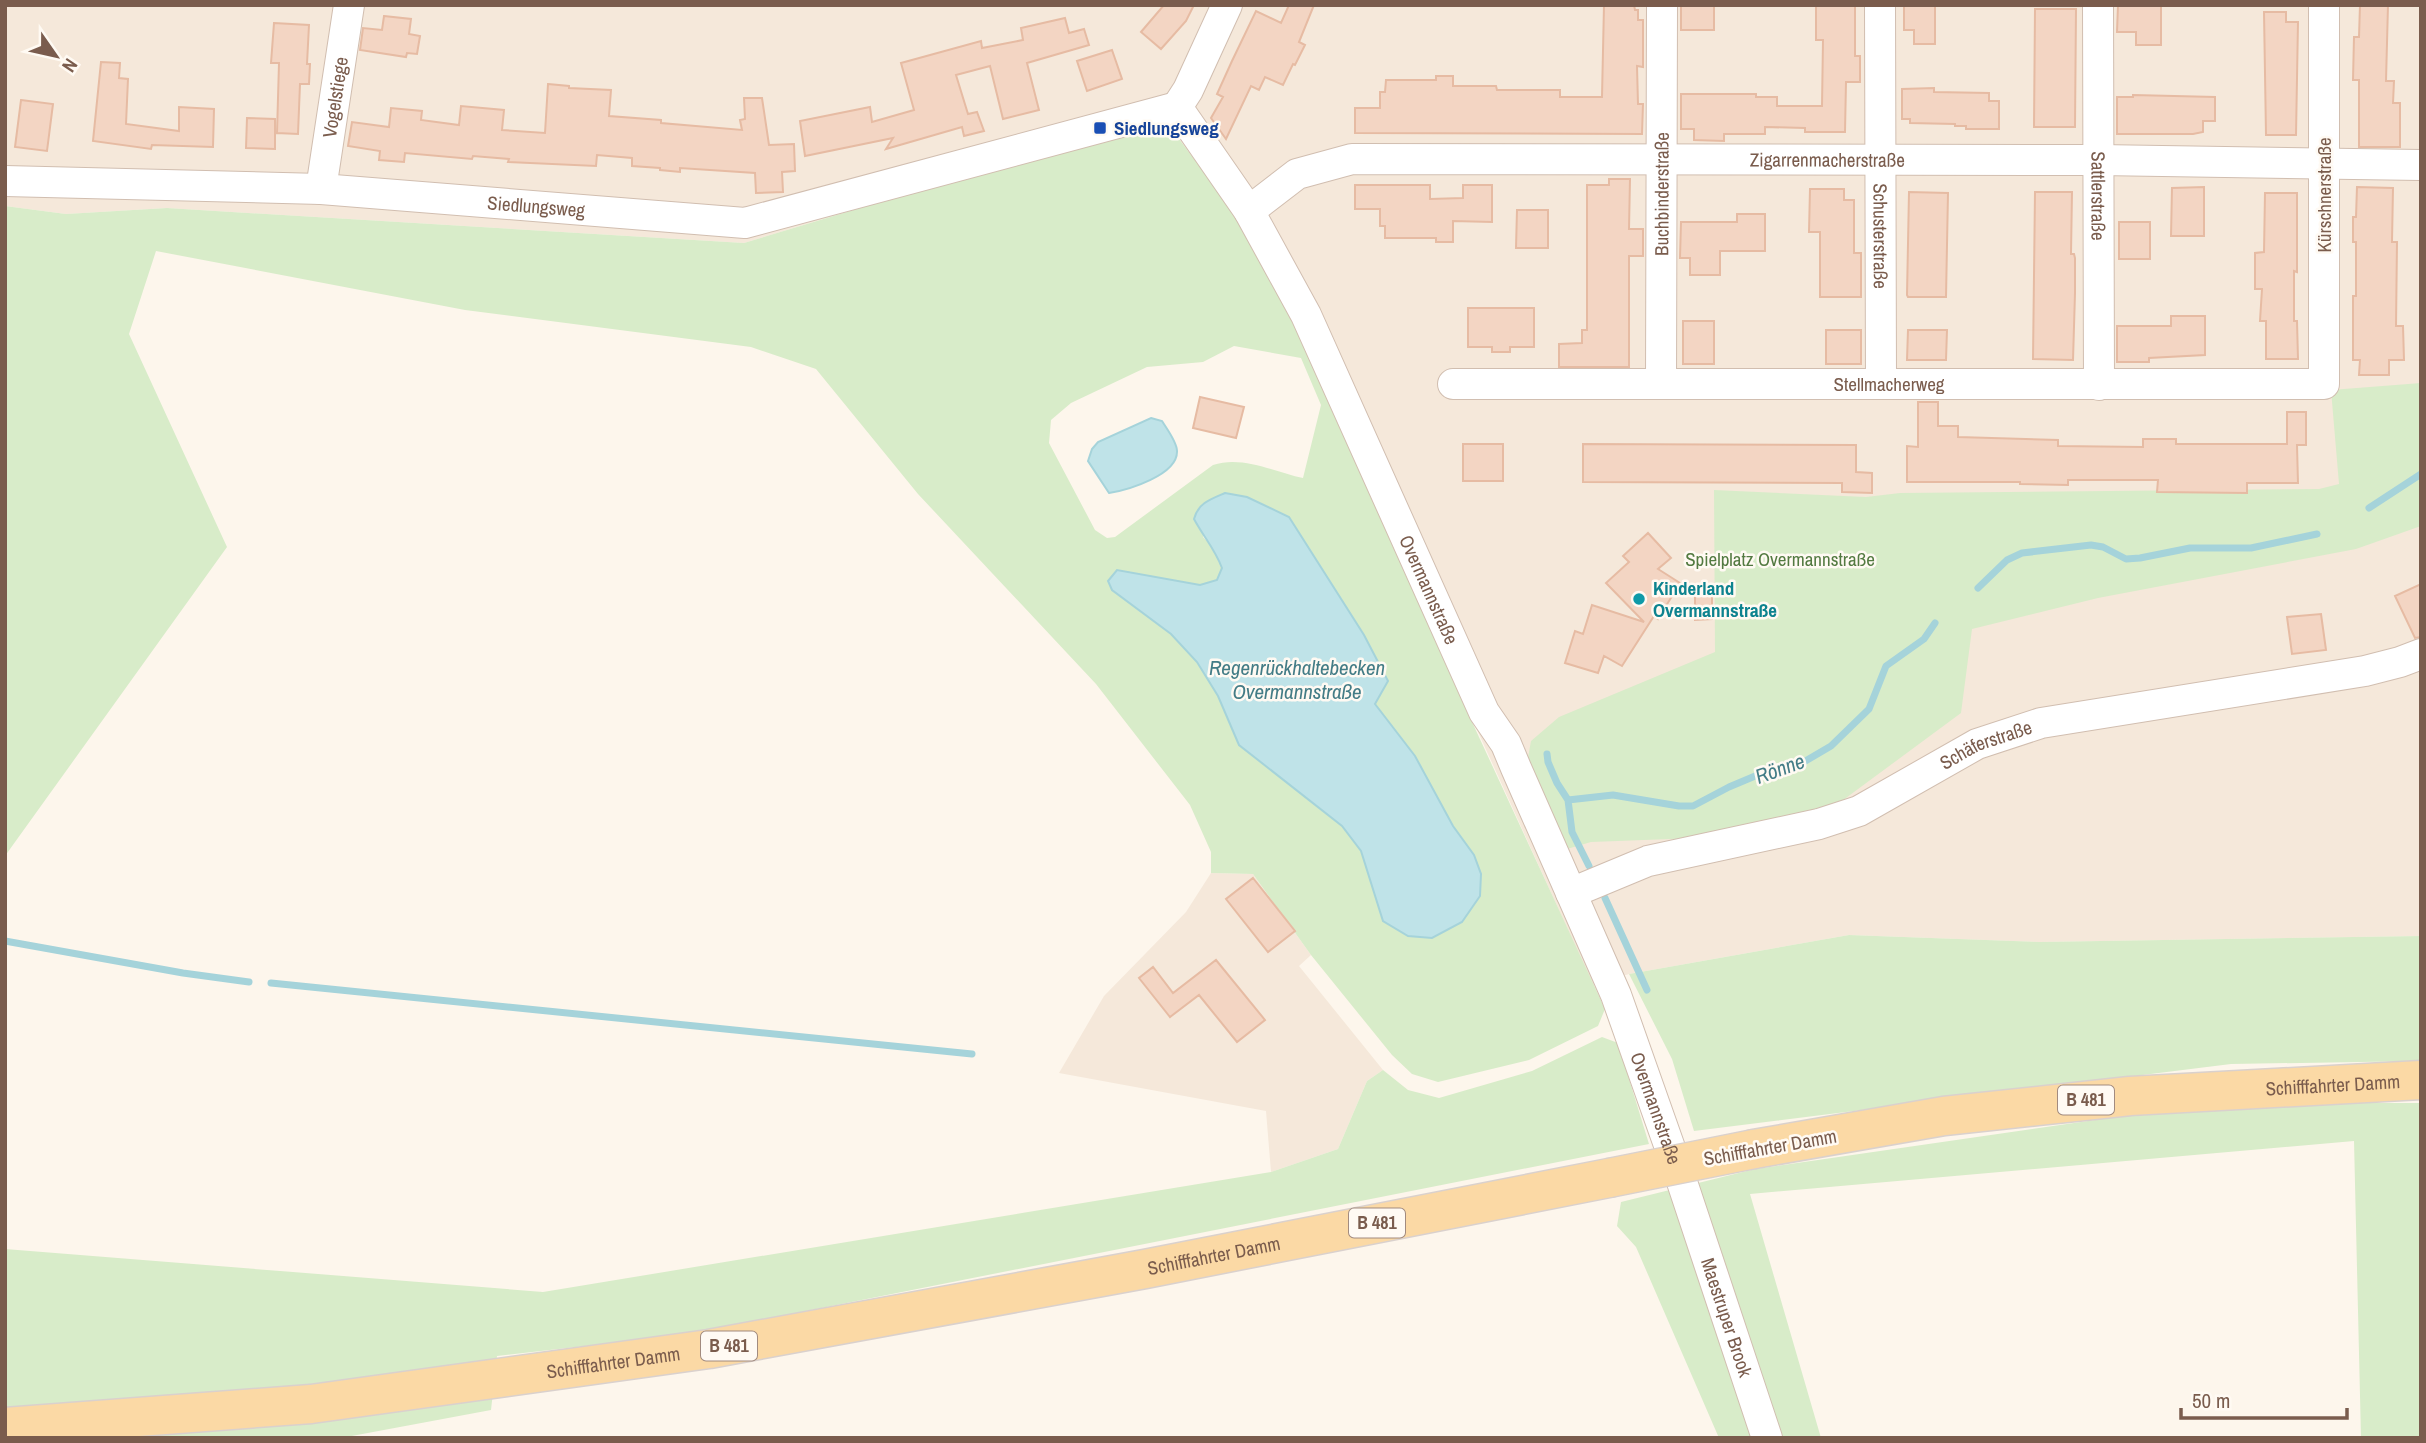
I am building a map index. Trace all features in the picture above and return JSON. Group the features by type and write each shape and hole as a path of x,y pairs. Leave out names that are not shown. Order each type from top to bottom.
{"main road":[{"name":"Schifffahrter Damm","path":"5,1427 311,1405 709,1349 1131,1272 1754,1149 1944,1116 2130,1096 2421,1080"}],"street":[{"name":"Vogelstiege","path":"321,190 349,5"},
{"path":"1177,107 1188,90 1227,5"},
{"name":"Buchbinderstraße","path":"1661,383 1662,5"},
{"name":"Schusterstraße","path":"1880,5 1881,384"},
{"name":"Sattlerstraße","path":"2098,5 2099,385"},
{"name":"Kürschnerstraße","path":"2324,5 2324,384"},
{"name":"Siedlungsweg","path":"5,181 97,186 321,190 745,223 1177,107"},
{"name":"Overmannstraße","path":"1177,107 1249,211 1306,315 1484,712 1506,744 1616,995 1686,1196"},
{"name":"Zigarrenmacherstraße","path":"1249,211 1297,174 1352,159 2099,160 2421,165"},
{"name":"Stellmacherweg","path":"1453,384 2324,384"},
{"name":"Schäferstraße","path":"1571,893 1648,861 1819,824 1859,811 1977,744 2041,723 2365,671 2421,654"},
{"name":"Maestruper Brook","path":"1686,1196 1767,1438"}],"shaded area":[{"path":"5,5 2421,5 2421,936 2039,942 1849,935 1629,974 1593,985 1329,404 1309,345 1247,229 1179,139 1172,114 744,243 167,208 66,214 5,206"},
{"path":"1211,873 1253,874 1311,955 1299,966 1383,1070 1367,1081 1338,1149 1271,1172 1266,1111 1059,1073 1104,996 1186,912"}],"green space":[{"path":"1172,114 1179,139 1247,229 1309,345 1329,404 1605,1009 1598,1026 1529,1060 1438,1082 1412,1074 1392,1055 1311,955 1253,874 1211,873 1211,852 1190,805 1096,684 918,494 816,369 751,347 465,310 156,251 129,334 227,547 5,856 5,206 66,214 167,208 744,243","holes":["1234,346 1301,358 1321,405 1303,478 1247,463 1224,462 1213,465 1115,537 1107,538 1095,530 1049,443 1051,420 1071,403 1147,367 1203,362","1225,493 1247,497 1289,517 1364,635 1388,681 1375,704 1415,756 1453,826 1474,855 1481,874 1384,921 1361,851 1342,826 1239,745 1218,696 1197,662 1171,634 1112,590 1117,570 1200,585 1217,580 1222,568 1216,550 1203,537"]},
{"name":"Spielplatz Overmannstraße","path":"2421,383 2421,526 2356,549 2098,598 1972,629 1961,713 1831,809 1697,838 1591,842 1567,849 1527,763 1531,741 1559,717 1715,652 1714,490 1866,497 1900,493 2319,489 2339,484 2331,390"},
{"path":"1849,935 2039,942 2421,936 2421,1061 2231,1064 1694,1131 1672,1059 1629,974"},
{"path":"1602,1037 1618,1043 1649,1144 690,1334 497,1356 491,1410 341,1438 5,1438 5,1249 543,1292 1271,1172 1338,1149 1367,1081 1383,1070 1408,1090 1439,1098 1532,1071"},
{"path":"2357,1103 2421,1103 2421,1438 2361,1438 2354,1141 1750,1194 1821,1438 1719,1438 1636,1247 1617,1226 1621,1202 1755,1169 2130,1115"}],"water":[{"path":"1151,418 1162,421 1171,436 1177,447 1175,460 1161,474 1150,480 1109,493 1088,461 1092,449 1098,442"},
{"name":"Regenrückhaltebecken Overmannstraße","path":"1225,493 1247,497 1289,517 1364,635 1388,681 1375,704 1415,756 1453,826 1474,855 1481,874 1480,896 1462,922 1432,938 1408,936 1383,921 1361,851 1342,826 1239,745 1218,696 1197,662 1171,634 1112,590 1108,581 1117,570 1200,585 1217,580 1222,568 1194,519 1202,505"}],"building":[{"path":"1164,5 1194,5 1186,21 1161,49 1141,32"},
{"path":"1289,5 1314,5 1299,42 1305,45 1283,85 1265,77 1259,90 1251,86 1226,139 1211,118 1223,97 1217,94 1232,61 1256,11 1281,23"},
{"path":"1604,5 1634,5 1635,10 1638,10 1638,20 1643,20 1643,67 1637,66 1638,104 1643,104 1642,134 1355,133 1355,108 1380,108 1380,92 1385,92 1386,80 1436,80 1436,76 1453,76 1453,86 1496,86 1497,90 1560,90 1560,97 1602,97"},
{"path":"1681,5 1714,5 1714,30 1681,30"},
{"path":"1816,5 1855,5 1855,56 1860,56 1860,82 1846,82 1845,132 1805,132 1805,128 1765,127 1765,134 1724,134 1724,141 1694,140 1694,129 1681,129 1681,94 1756,94 1756,97 1777,97 1777,106 1822,106 1823,40 1816,40"},
{"path":"1904,5 1935,5 1935,44 1914,44 1914,30 1904,30"},
{"path":"2118,5 2161,5 2161,45 2136,45 2136,32 2117,32"},
{"path":"2360,5 2388,5 2386,81 2394,81 2393,103 2400,103 2400,147 2359,147 2359,80 2353,80 2354,37 2359,37"},
{"path":"2035,9 2076,9 2075,127 2034,127"},
{"path":"2264,12 2286,12 2286,22 2298,22 2296,135 2266,135"},
{"path":"384,16 411,19 409,34 420,36 417,54 407,53 406,57 360,50 363,28 382,30"},
{"path":"1065,18 1069,33 1084,29 1089,45 1027,63 1039,110 1003,119 990,66 956,75 968,114 977,112 984,131 964,136 962,127 886,149 893,138 805,156 800,121 870,107 872,122 914,110 901,63 981,41 982,48 1023,40 1021,28"},
{"path":"274,23 309,25 309,84 300,84 298,134 277,133 279,63 271,63"},
{"path":"1112,50 1122,79 1087,91 1077,61"},
{"path":"101,62 120,63 119,78 128,79 126,124 179,131 179,107 214,109 213,147 152,145 151,149 93,141"},
{"path":"548,84 611,90 609,116 742,130 740,120 745,119 744,98 762,98 769,145 794,144 795,171 782,172 783,192 756,193 755,173 680,168 680,172 660,170 632,166 632,158 597,155 596,166 405,153 404,162 379,160 380,151 348,146 352,122 389,127 391,108 422,111 421,120 459,125 461,106 504,110 502,130 545,133"},
{"path":"1934,88 1934,92 1989,93 1989,101 1999,101 1999,129 1966,129 1966,126 1955,124 1910,123 1910,119 1902,119 1902,89"},
{"path":"2117,97 2215,97 2215,121 2203,121 2203,132 2193,134 2117,134"},
{"path":"21,100 53,104 47,151 15,147"},
{"path":"247,118 275,119 275,149 246,148"},
{"path":"1609,179 1630,179 1629,229 1643,229 1643,256 1629,256 1629,367 1559,367 1559,344 1582,343 1582,330 1587,330 1587,185 1609,185"},
{"path":"1355,185 1430,185 1430,199 1463,198 1463,185 1492,185 1492,222 1453,221 1453,242 1436,242 1436,238 1385,238 1385,226 1380,226 1380,209 1355,209"},
{"path":"2204,187 2204,236 2171,236 2172,188"},
{"path":"2357,187 2393,188 2392,242 2397,242 2396,326 2403,326 2404,360 2389,360 2389,375 2359,375 2360,360 2353,360 2356,242 2353,242 2353,217 2356,217"},
{"path":"1810,189 1844,189 1844,200 1854,200 1854,253 1861,253 1861,297 1820,297 1820,232 1809,232"},
{"path":"1909,192 1948,193 1946,297 1907,295"},
{"path":"2035,192 2072,192 2071,254 2074,254 2075,258 2073,360 2033,359"},
{"path":"2265,193 2297,193 2294,321 2297,321 2298,359 2266,359 2266,321 2260,321 2262,289 2255,289 2255,253 2264,252"},
{"path":"1517,210 1548,210 1548,248 1516,248"},
{"path":"1737,214 1765,214 1765,251 1720,251 1720,275 1690,275 1690,258 1680,258 1681,222 1737,222"},
{"path":"2119,222 2150,222 2150,259 2119,259"},
{"path":"1468,308 1534,308 1534,347 1510,347 1510,352 1492,352 1492,347 1468,347"},
{"path":"2171,316 2205,316 2205,355 2149,358 2149,362 2117,362 2117,326 2171,326"},
{"path":"1683,321 1714,321 1714,364 1683,364"},
{"path":"1826,330 1861,330 1861,364 1826,364"},
{"path":"1908,330 1947,330 1946,360 1907,360"},
{"path":"1200,397 1244,407 1236,438 1193,428"},
{"path":"1918,402 1938,402 1938,426 1958,426 1958,437 2058,440 2058,446 2143,447 2143,439 2176,439 2176,444 2287,444 2287,412 2306,412 2306,445 2297,445 2298,483 2247,483 2247,493 2157,492 2158,480 2068,480 2068,485 2020,482 1907,482 1907,446 1918,447"},
{"path":"1463,444 1503,444 1503,481 1463,481"},
{"path":"1583,444 1856,445 1856,472 1872,473 1872,493 1842,492 1842,483 1583,482"},
{"name":"Kinderland Overmannstraße","path":"1648,533 1671,558 1658,569 1680,583 1658,619 1654,616 1622,666 1604,656 1598,673 1565,663 1575,631 1583,634 1592,605 1644,622 1606,583 1629,562 1623,556"},
{"path":"2421,584 2421,637 2415,638 2395,596"},
{"path":"1695,590 1712,590 1712,619 1695,620"},
{"path":"2321,614 2326,650 2292,654 2287,617"},
{"path":"1253,878 1295,931 1268,952 1226,899"},
{"path":"1216,960 1265,1020 1237,1042 1199,995 1170,1017 1139,978 1153,967 1173,993"}],"waterway":[{"name":"Rönne","path":"2369,508 2421,474"},
{"name":"Rönne","path":"1978,588 2007,560 2022,553 2091,545 2103,547 2126,559 2190,548 2251,548 2317,534"},
{"name":"Rönne","path":"1568,800 1613,795 1693,806 1767,771 1802,763 1831,746 1869,709 1886,666 1924,639 1935,623"},
{"name":"Rönne","path":"1547,754 1557,783 1568,800 1572,832 1589,866"},
{"name":"Rönne","path":"1605,898 1647,990"},
{"path":"5,941 249,982"},
{"path":"271,983 972,1054"}],"place":[{"name":"Siedlungsweg","path":"1100,128"},
{"name":"Kinderland Overmannstraße","path":"1639,599"}]}
